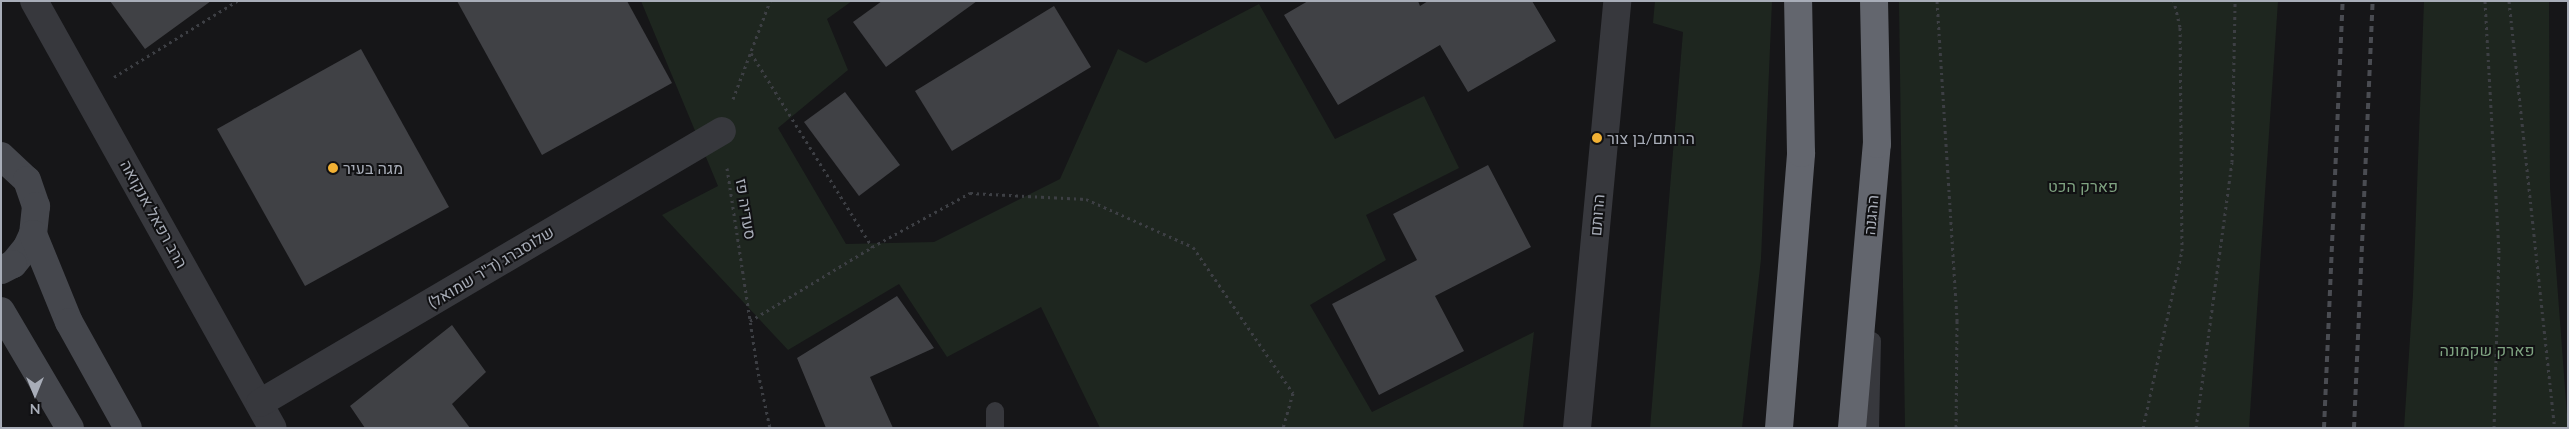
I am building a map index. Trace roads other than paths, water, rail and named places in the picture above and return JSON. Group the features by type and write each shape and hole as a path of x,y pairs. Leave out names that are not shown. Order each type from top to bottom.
{"highway":[{"path":"1779,428 1801,153 1798,1"},
{"name":"ההגנה","path":"1852,428 1877,144 1874,1"}],"street":[{"name":"הרב רפאל אנקואה","path":"34,1 273,428"},
{"name":"הרותם","path":"1577,428 1617,1"},
{"name":"שלוסברג (ד\"ר שמואל)","path":"260,403 722,131"},
{"path":"1,156 18,168 33,192 36,220 33,234 13,264 1,270"},
{"path":"33,234 69,322 128,428"},
{"path":"1,311 70,428"}],"lane":[{"path":"1870,428 1877,144"}],"railway":[{"path":"2324,428 2343,1"},
{"path":"2354,428 2373,1"}],"place":[{"name":"הרותם/בן צור","path":"1597,138"},
{"name":"מגה בעיר","path":"333,168"}],"park label":[{"name":"פארק הכט","path":"2083,186"},
{"name":"פארק שקמונה","path":"2487,350"}]}
